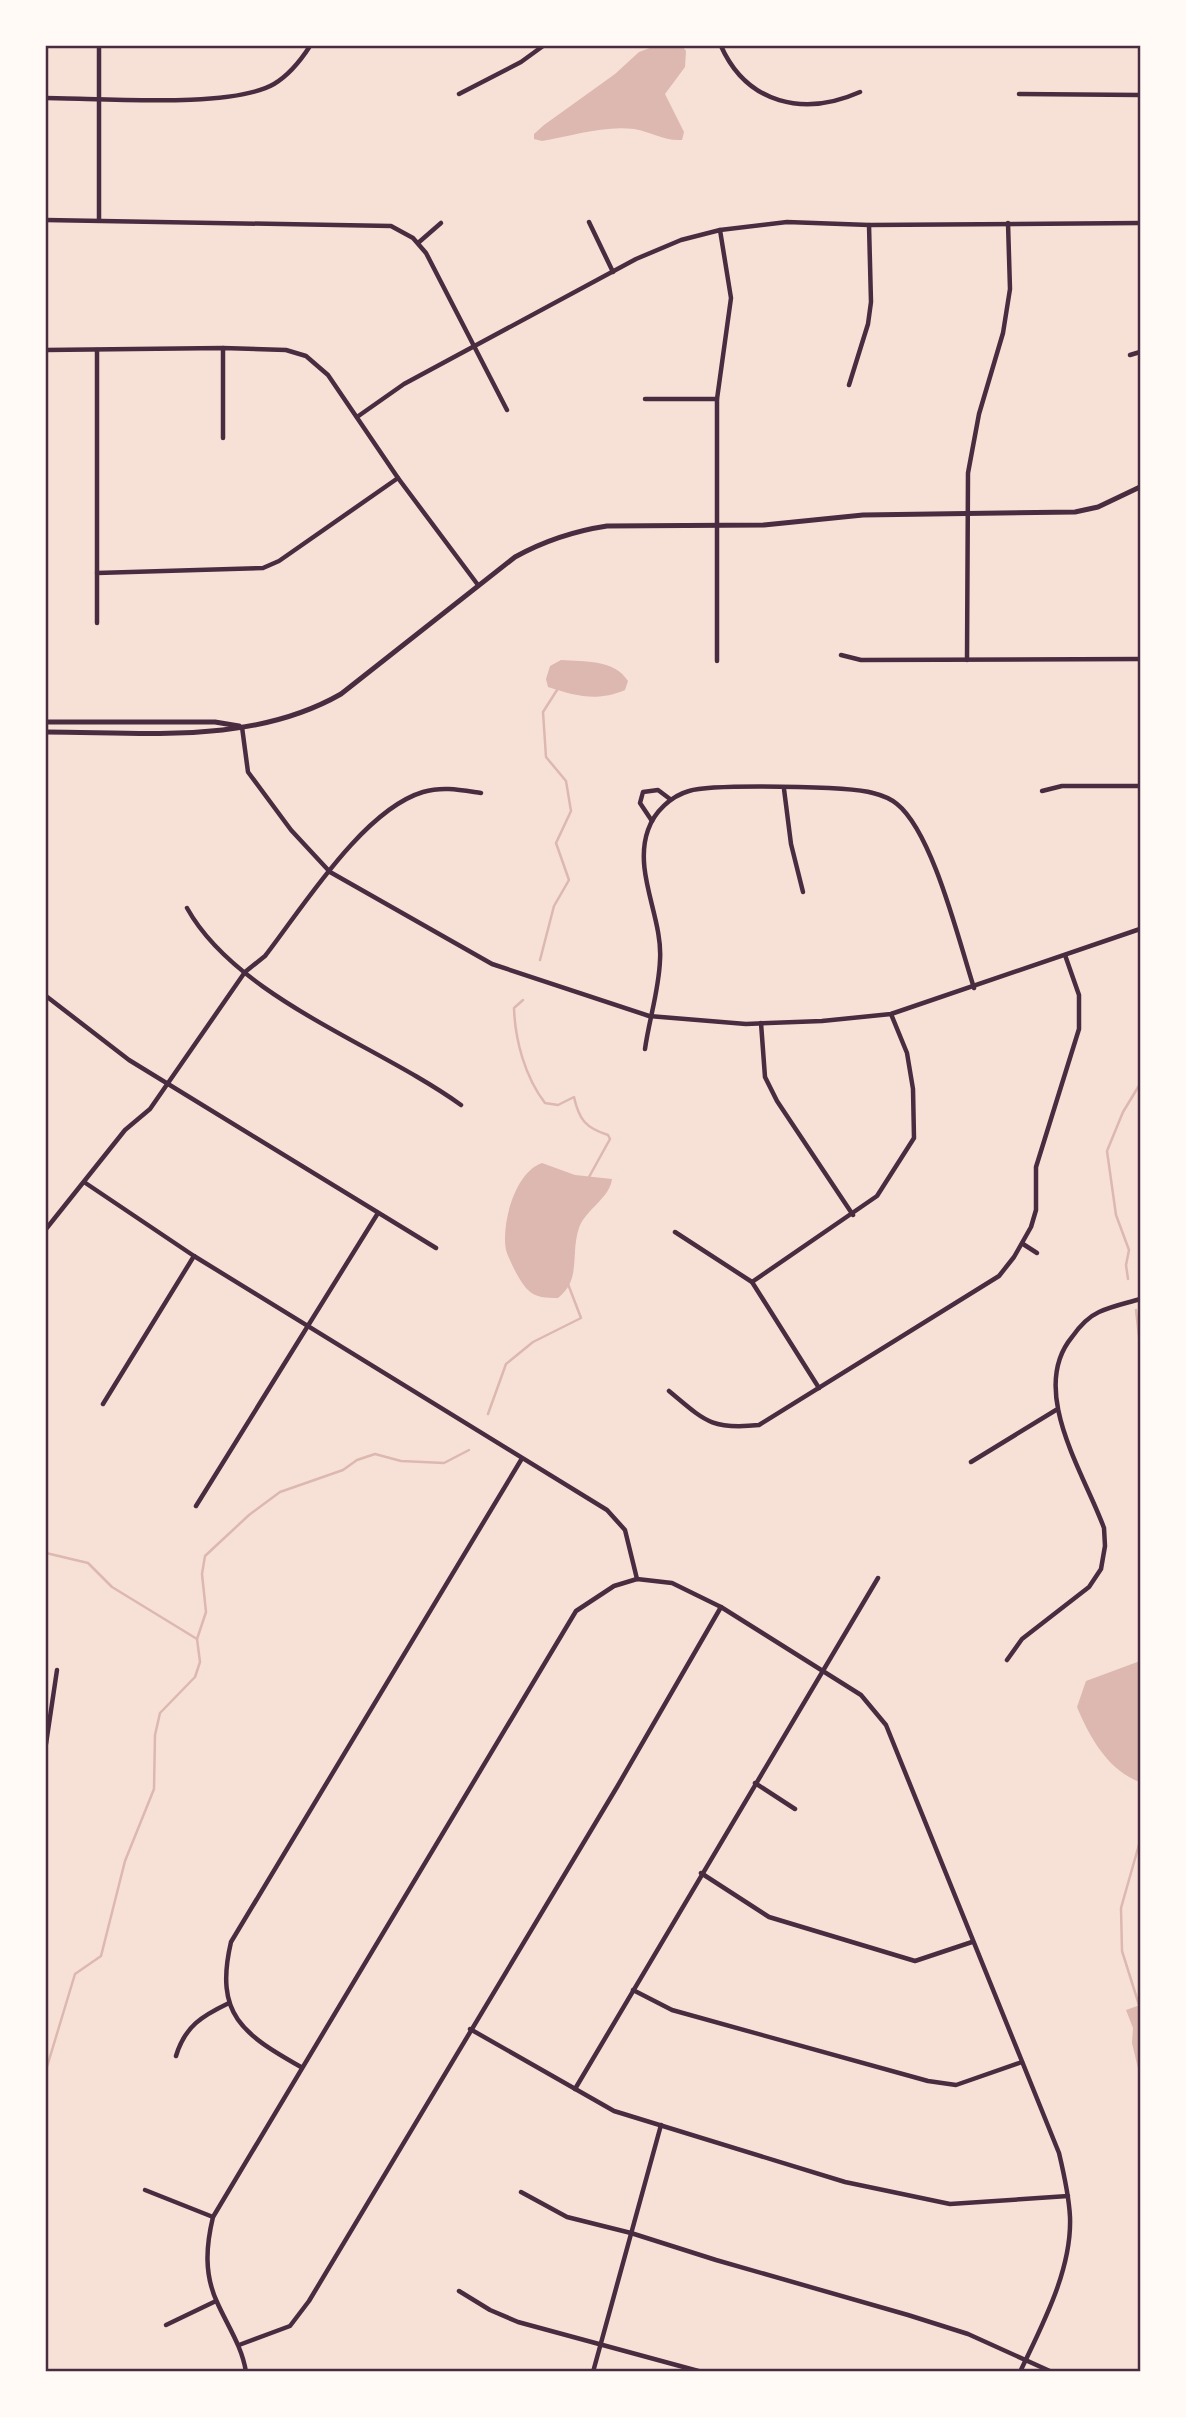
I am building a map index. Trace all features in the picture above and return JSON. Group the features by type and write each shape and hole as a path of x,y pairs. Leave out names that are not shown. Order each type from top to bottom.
{"street":[{"path":"99,46 99,220"},
{"path":"46,98 222,98 252,93 274,84 291,70 310,46"},
{"path":"459,94 521,62 543,46"},
{"path":"721,46 737,75 748,85 778,101 832,103 860,92"},
{"path":"1019,94 1140,95"},
{"path":"46,220 372,223 391,226 418,243 507,410"},
{"path":"589,222 613,272"},
{"path":"358,417 404,384 613,272 659,249 720,230 787,222 869,225 1140,223"},
{"path":"418,243 442,223"},
{"path":"967,660 968,473 979,414 1003,333 1010,289 1008,223"},
{"path":"849,385 868,324 871,302 869,225"},
{"path":"717,661 717,399 731,298 720,230"},
{"path":"223,348 223,438"},
{"path":"46,350 223,348 285,350 306,356 328,375 398,478 478,585"},
{"path":"97,350 97,623"},
{"path":"1130,355 1140,352"},
{"path":"645,399 717,399"},
{"path":"97,573 263,568 279,561 398,478"},
{"path":"46,732 215,733 284,720 341,694 478,585 528,550 587,529 607,526 764,525 863,515 1075,512 1098,508 1140,487"},
{"path":"841,655 861,660 1140,659"},
{"path":"46,722 215,722 242,727"},
{"path":"242,727 248,772 291,830 330,872 492,964 649,1016 761,1023 822,1021 891,1014 974,988 1140,929"},
{"path":"1042,791 1062,786 1140,786"},
{"path":"46,1229 125,1130 150,1109 245,972 265,956 376,818 423,792 449,788 481,793"},
{"path":"645,1049 660,961 659,930 649,895 646,863 648,830 670,799 706,788 872,792 897,804 913,821 928,851 974,988"},
{"path":"785,789 791,844 803,892"},
{"path":"653,821 640,803 643,792 658,790 670,799"},
{"path":"187,908 197,926 217,949 245,972 277,995 461,1105"},
{"path":"669,1391 706,1422 728,1428 760,1425 999,1276 1023,1244 1036,1210 1036,1167 1079,1029 1079,995 1065,955"},
{"path":"46,996 129,1060 436,1248"},
{"path":"752,1282 877,1196 914,1138 913,1089 907,1054 891,1014"},
{"path":"761,1023 765,1077 777,1101 853,1215"},
{"path":"84,1182 194,1256 521,1460 594,1501 618,1520 629,1538 637,1579"},
{"path":"197,1506 378,1213"},
{"path":"675,1232 752,1282 819,1388"},
{"path":"1023,1244 1037,1253"},
{"path":"103,1404 194,1256"},
{"path":"1007,1660 1022,1639 1089,1587 1101,1569 1104,1558 1104,1528 1056,1410 1055,1377 1067,1342 1098,1312 1140,1299"},
{"path":"971,1462 1056,1410"},
{"path":"301,2067 256,2041 242,2026 229,2003 225,1967 231,1942 521,1460"},
{"path":"575,2089 878,1578"},
{"path":"246,2371 239,2345 216,2301 207,2262 214,2217 301,2067 576,1611 614,1586 637,1579 672,1583 720,1607 862,1695 886,1726 1059,2153 1068,2196 1070,2220 1066,2255 1049,2309 1020,2371"},
{"path":"239,2345 290,2326 309,2301 617,1787 720,1607"},
{"path":"46,1744 57,1670"},
{"path":"755,1783 795,1809"},
{"path":"701,1873 769,1917 915,1961 972,1942"},
{"path":"633,1990 672,2010 928,2081 956,2085 1022,2062"},
{"path":"176,2056 182,2036 200,2017 229,2003"},
{"path":"470,2029 614,2111 845,2182 950,2204 1068,2196"},
{"path":"593,2371 661,2125"},
{"path":"145,2190 214,2217"},
{"path":"521,2192 567,2217 631,2233 932,2322 968,2334 1052,2371"},
{"path":"459,2291 490,2310 518,2322 702,2371"},
{"path":"166,2325 216,2301"}],"shaded area":[{"path":"655,46 682,46 686,51 685,67 665,94 684,132 682,140 623,128 542,141 534,139 534,134 544,125 615,74 639,52"},
{"path":"561,660 607,665 628,681 625,690 596,697 548,687 546,679 550,666"},
{"path":"542,1163 575,1175 612,1179 607,1192 586,1215 579,1228 573,1274 565,1291 558,1298 541,1297 530,1292 518,1276 506,1250 506,1227 512,1200 524,1177 532,1168"},
{"path":"1140,1661 1140,1782 1118,1770 1109,1761 1094,1741 1077,1707 1086,1681"},
{"path":"1140,2005 1140,2077 1132,2043 1133,2028 1126,2010"}],"waterway":[{"path":"540,960 554,906 569,880 556,843 571,811 566,781 546,757 543,712 557,690"},
{"path":"523,1000 514,1008 516,1033 522,1058 538,1093 545,1103 558,1105 574,1097 578,1112 585,1122 608,1135 610,1139 589,1177"},
{"path":"1128,1279 1126,1265 1129,1250 1116,1215 1107,1151 1123,1112 1140,1084"},
{"path":"488,1414 506,1364 533,1342 581,1318 568,1284"},
{"path":"1136,1310 1140,1345"},
{"path":"46,2070 75,1974 101,1956 125,1861 154,1789 155,1735 160,1713 195,1677 200,1662 197,1639 206,1612 202,1574 205,1556 249,1515 280,1492 343,1470 357,1460 375,1454 401,1461 444,1463 469,1450"},
{"path":"46,1553 88,1563 112,1587 197,1639"},
{"path":"1140,1841 1121,1908 1122,1951 1140,2008"}]}
